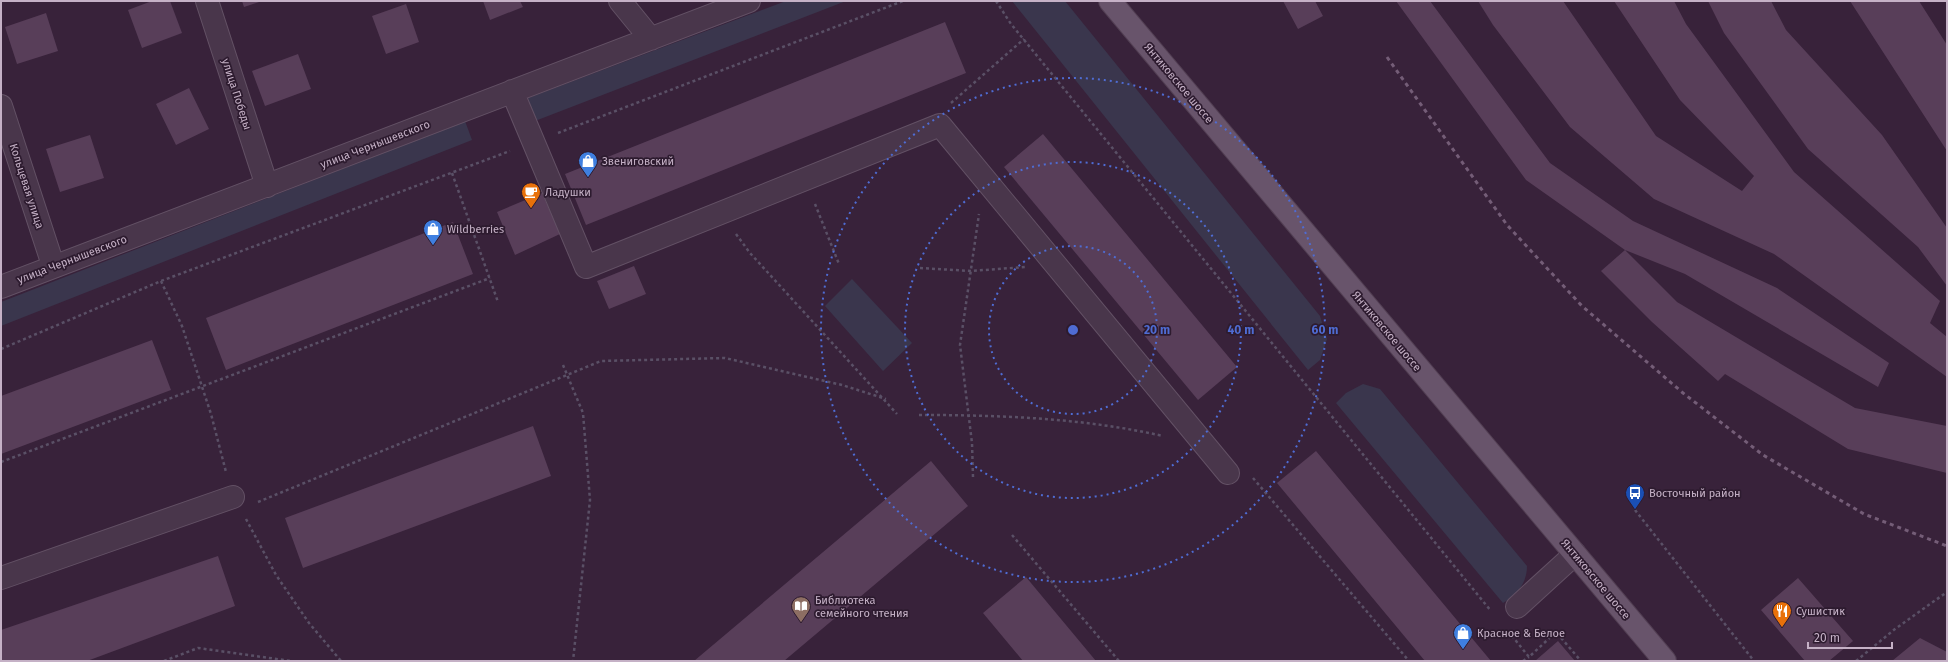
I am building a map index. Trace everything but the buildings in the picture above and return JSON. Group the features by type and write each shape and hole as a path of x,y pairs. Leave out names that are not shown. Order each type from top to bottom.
{"main road":[{"name":"Янтиковское шоссе","path":"1110,1 1665,661"}],"street":[{"name":"улица Победы","path":"207,1 267,186"},
{"path":"620,1 651,39"},
{"name":"улица Чернышевского","path":"1,287 748,1"},
{"path":"512,91 586,267 647,244 720,213 940,125 1228,472"},
{"name":"Кольцевая улица","path":"1,106 53,266"},
{"path":"1,578 237,503"},
{"path":"1517,607 1575,554"}],"path":[{"path":"1,349 161,281 452,173 903,1"},
{"path":"996,1 1011,24 1494,614"},
{"path":"452,173 498,302"},
{"path":"805,179 839,264"},
{"path":"973,477 960,345 984,179"},
{"path":"720,213 750,253 886,399 897,414"},
{"path":"920,268 971,271 1056,265"},
{"path":"1,462 202,388 490,278"},
{"path":"161,281 182,326 237,503 276,575 310,623 341,661"},
{"path":"237,503 567,376 601,361 726,358 842,385 886,399"},
{"path":"563,365 583,413 590,500 573,661"},
{"path":"919,414 968,414 1030,417 1126,428 1207,446"},
{"path":"1635,510 1754,661"},
{"path":"1012,535 1120,661"},
{"path":"1856,661 1896,629 1947,592"},
{"path":"1504,626 1529,657"},
{"path":"1523,661 1556,632 1581,661"},
{"path":"164,661 198,648 291,661"}],"shaded area":[{"path":"786,1 846,1 535,121 528,98"},
{"path":"1012,1 1065,1 1320,316 1327,339 1320,360 1308,370"},
{"path":"465,121 472,140 1,326 1,302"},
{"path":"852,279 912,343 883,371 825,306"},
{"path":"1363,384 1380,389 1527,566 1527,572 1523,583 1517,592 1508,600 1503,603 1336,403 1346,393"}],"railway":[{"path":"1387,57 1507,225 1582,306 1683,393 1763,455 1864,514 1947,546"}],"place":[{"name":"Звениговский","path":"588,178"},
{"name":"Ладушки","path":"531,209"},
{"name":"Wildberries","path":"433,246"},
{"name":"Восточный район","path":"1635,510"},
{"name":"Библиотека семейного чтения","path":"801,623"},
{"name":"Сушистик","path":"1782,628"},
{"name":"Красное & Белое","path":"1463,650"}]}
